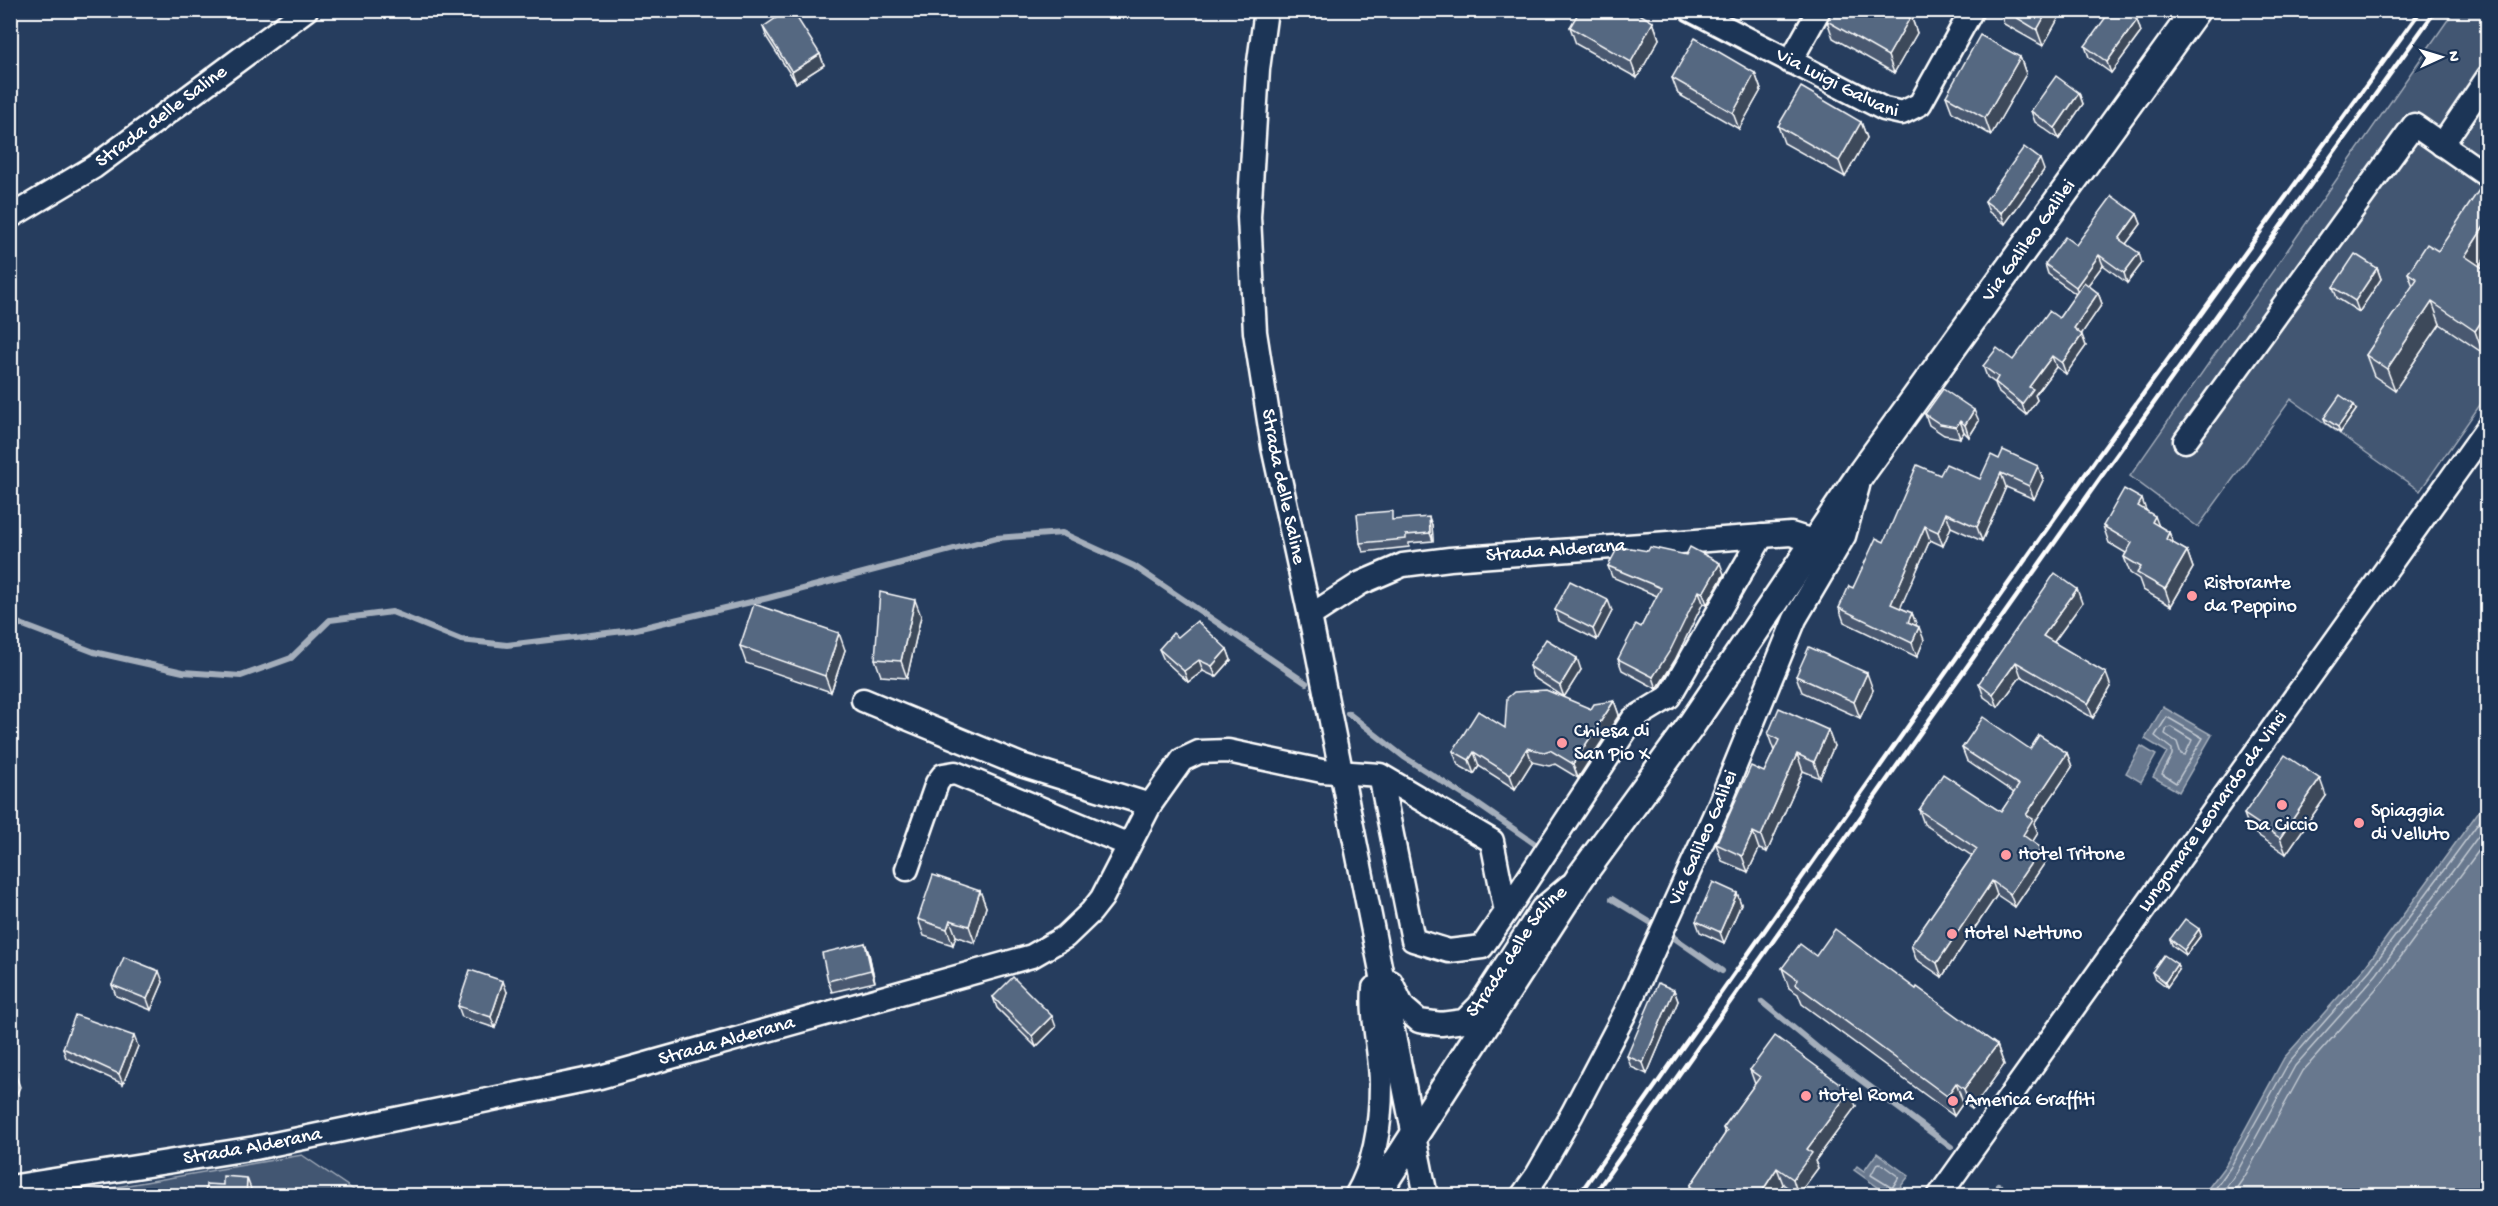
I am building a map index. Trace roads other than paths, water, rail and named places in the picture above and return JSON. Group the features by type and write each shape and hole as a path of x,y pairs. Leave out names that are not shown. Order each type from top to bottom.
{"main road":[{"name":"Via Galileo Galilei","path":"1375,1196 1581,876 1692,724 1813,541 2196,10"}],"street":[{"name":"Strada delle Saline","path":"10,218 94,166 306,10"},
{"name":"Strada delle Saline","path":"1266,10 1258,69 1250,217 1255,332 1273,447 1310,616 1413,1136"},
{"name":"Via Luigi Galvani","path":"1691,10 1884,109 1902,114 1920,104 1972,10"},
{"path":"1790,62 1819,10"},
{"path":"2442,145 2487,77"},
{"path":"2186,441 2414,125 2483,173"},
{"name":"Lungomare Leonardo da Vinci","path":"1939,1196 2487,427"},
{"name":"Via Galileo Galilei","path":"1522,1196 1537,1175 1572,1114 1654,951 1719,806 1795,619 1844,536 1863,471"},
{"name":"Strada Alderana","path":"1310,616 1360,583 1403,565 1449,559 1791,534 1813,541"},
{"path":"1380,775 1413,940 1449,951 1482,946 1633,718 1669,697 1762,536"},
{"path":"863,700 1021,765 1150,805"},
{"name":"Strada Alderana","path":"10,1187 255,1148 590,1080 1014,962 1049,948 1078,926 1102,898 1150,805 1182,760 1199,752 1228,751 1322,771 1380,775"},
{"path":"907,869 937,783 943,775 955,773 1129,845"},
{"path":"1380,775 1492,842 1506,912"},
{"name":"Strada delle Saline","path":"1378,957 1403,1007 1419,1021 1441,1024 1464,1021 1479,1006 1542,909 1581,876"},
{"name":"Strada delle Saline","path":"1356,1196 1363,1184 1377,1139 1381,1084 1373,1003 1378,957"},
{"path":"1413,1136 1426,1196"}],"water":[{"path":"2163,707 2212,735 2179,792 2153,777 2167,752 2145,739"},
{"path":"2141,746 2156,755 2141,782 2126,773"},
{"path":"2487,800 2487,1195 2203,1195 2225,1166 2284,1058 2365,967"},
{"path":"1877,1153 1909,1176 1894,1195 1889,1195 1854,1170 1857,1166 1864,1171"}],"waterway":[{"path":"10,620 94,652 183,672 241,676 291,658 330,620 392,612 461,640 507,645 632,630 768,598 996,538 1062,533 1134,566 1306,683"},
{"path":"1348,713 1404,757 1541,848"},
{"path":"1612,899 1653,924"},
{"path":"1673,937 1722,971"},
{"path":"1762,1002 1819,1049 1951,1147"},
{"path":"1998,1185 2013,1196"}],"railway":[{"path":"1578,1196 2096,459 2421,10"},
{"path":"1593,1196 2108,467 2436,10"}],"place":[{"name":"Ristorante da Peppino","path":"2192,596"},
{"name":"Chiesa di San Pio X","path":"1562,743"},
{"name":"Da Ciccio","path":"2282,805"},
{"name":"Spiaggia di Velluto","path":"2359,823"},
{"name":"Hotel Tritone","path":"2006,855"},
{"name":"Hotel Nettuno","path":"1952,934"},
{"name":"Hotel Roma","path":"1806,1096"},
{"name":"America Graffiti","path":"1953,1101"}]}
